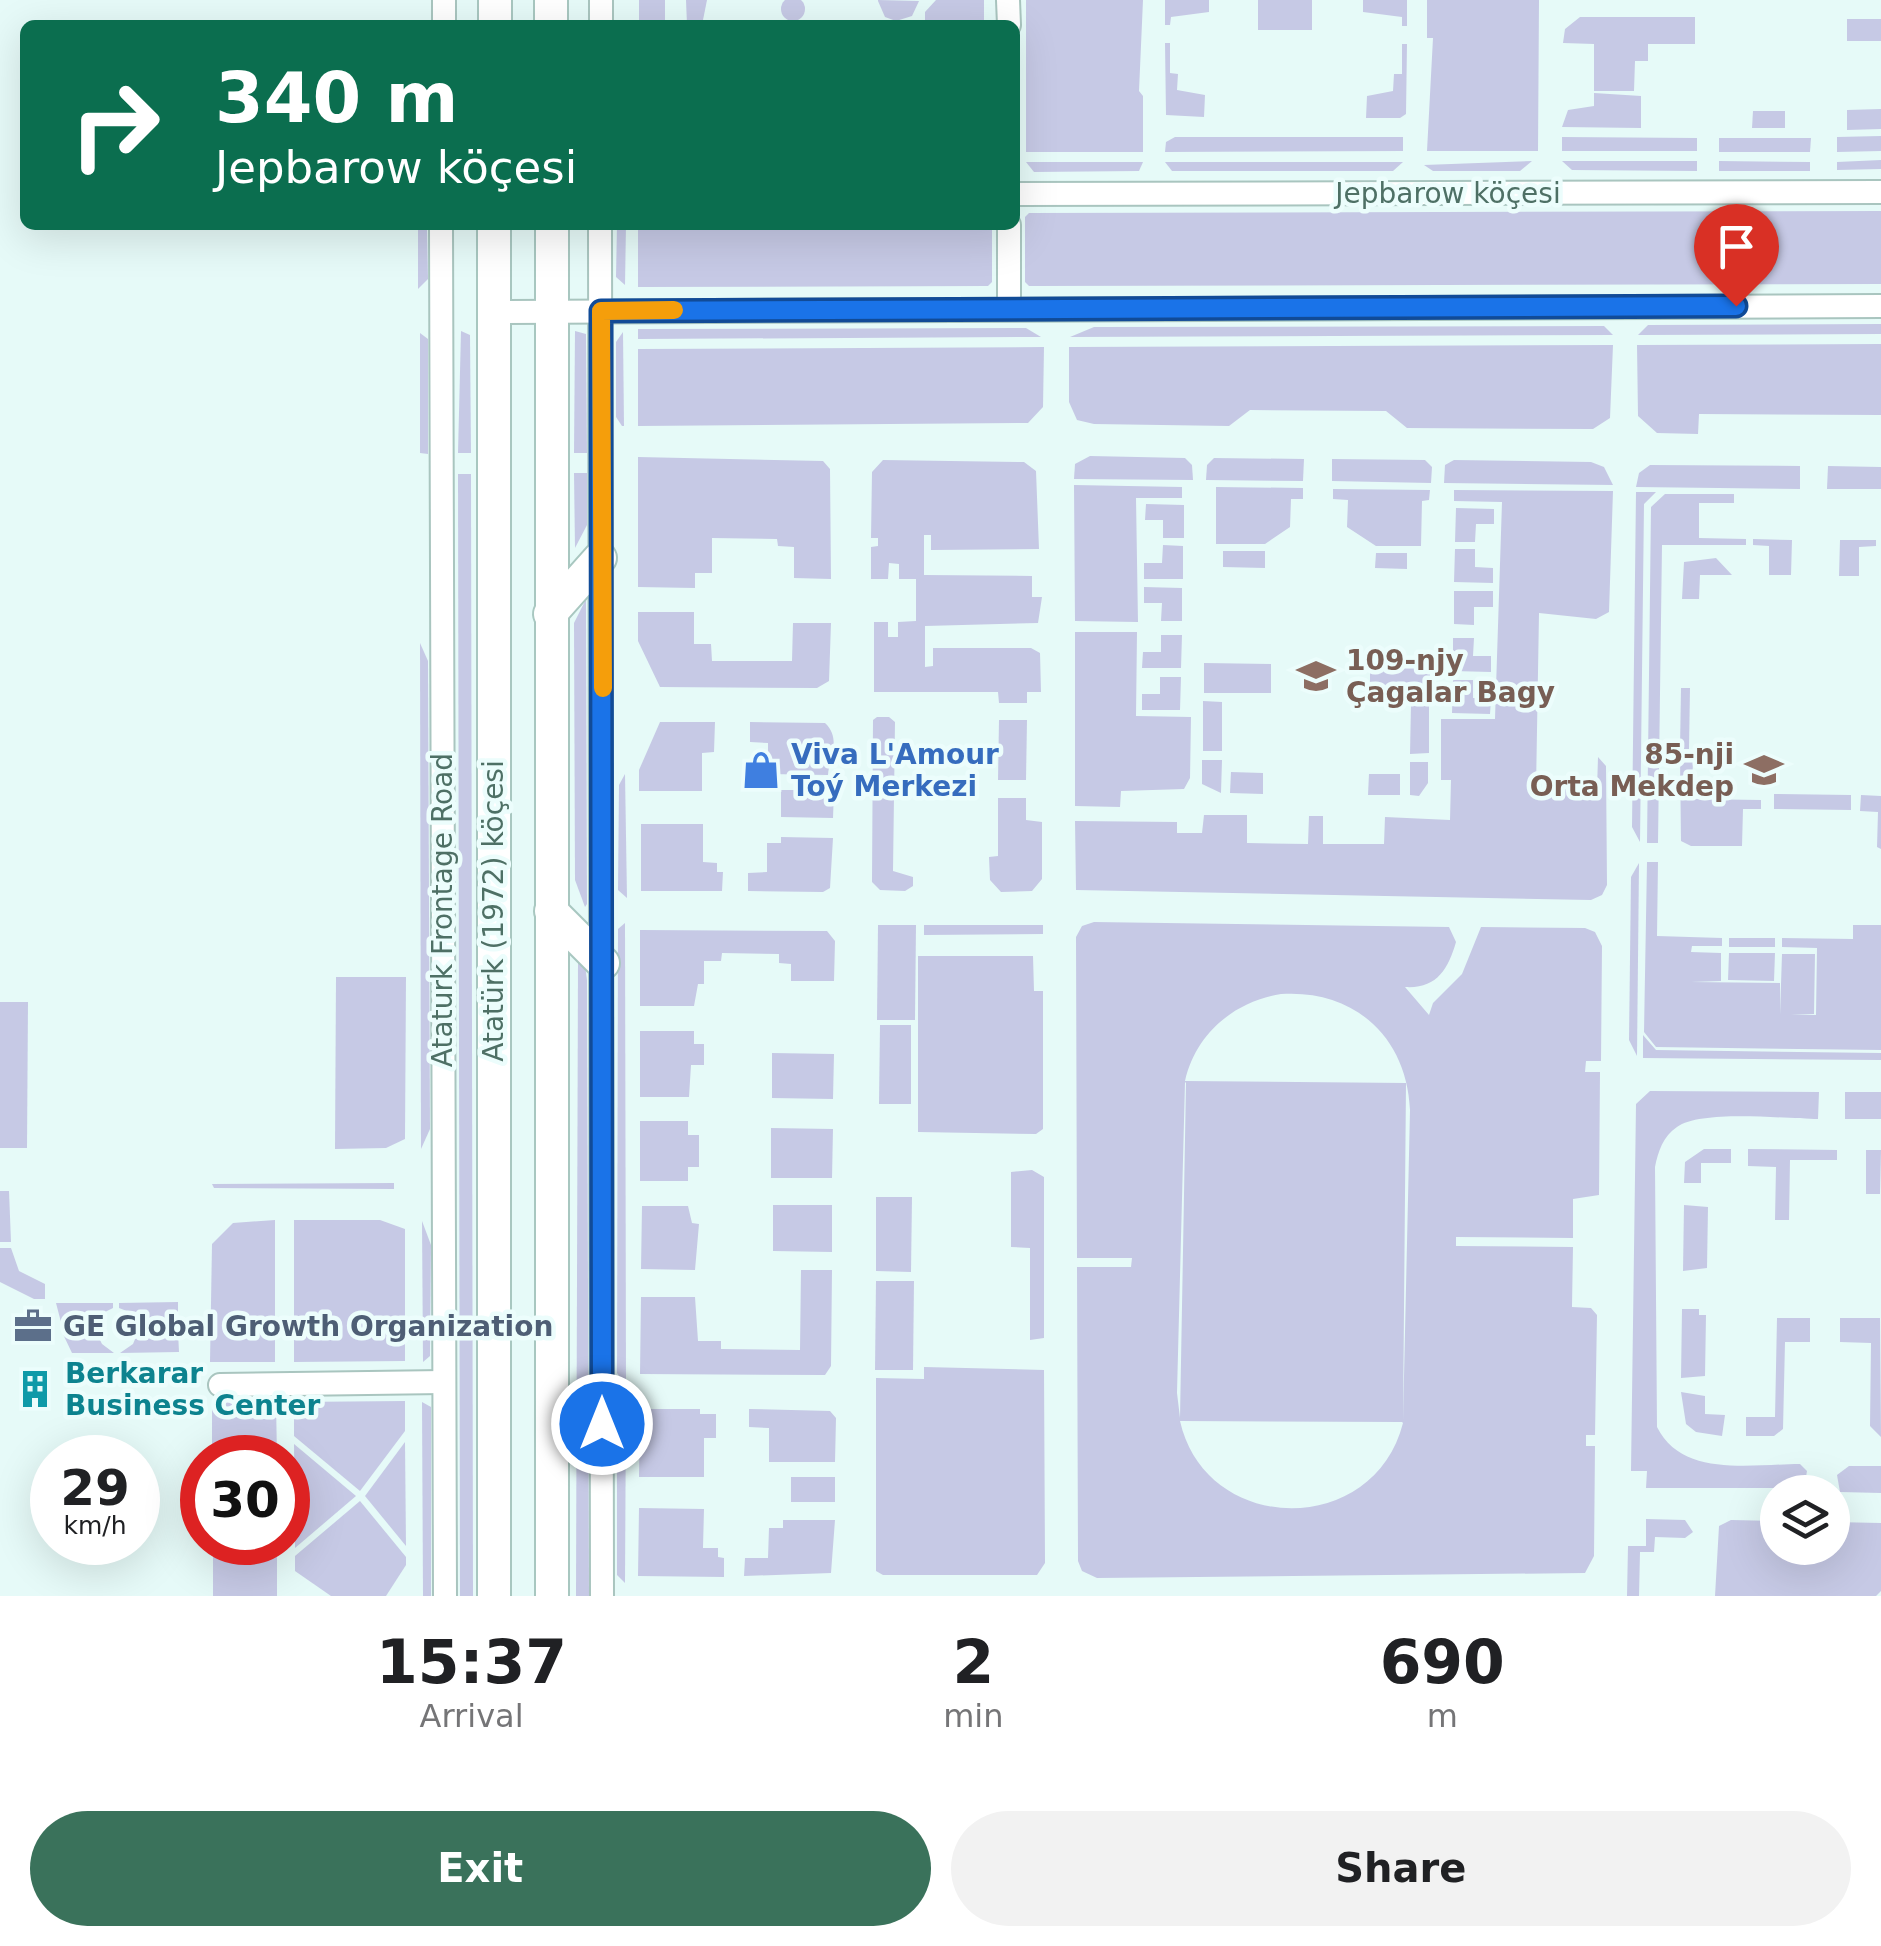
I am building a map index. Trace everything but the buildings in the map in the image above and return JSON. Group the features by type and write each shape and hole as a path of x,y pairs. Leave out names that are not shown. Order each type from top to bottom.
{"main road":[{"name":"Atatürk (1972) köçesi","path":"494,230 494,1596"},
{"name":"Atatürk (1972) köçesi","path":"552,230 552,1596"},
{"path":"550,614 600,558"},
{"path":"551,911 603,963"}],"street":[{"name":"Jepbarow köçesi","path":"1020,194 1881,192"},
{"name":"Ataturk Frontage Road","path":"441,230 445,1596"},
{"path":"600,230 602,1596"},
{"path":"1009,230 1009,309"},
{"path":"493,312 1881,306"},
{"path":"220,1385 444,1382"}],"shaded area":[{"path":"800,-1 804,4 802,18 784,18 784,0"},
{"path":"639,0 665,0 665,20 639,20"},
{"path":"686,0 707,0 703,20 687,20"},
{"path":"878,0 919,1 912,16 899,20 885,17"},
{"path":"936,0 984,0 984,20 925,20 925,12"},
{"path":"1026,0 1143,0 1139,91 1143,96 1143,152 1026,152"},
{"path":"1165,0 1209,0 1209,12 1171,17 1170,25 1165,25"},
{"path":"1258,0 1312,0 1312,30 1258,30"},
{"path":"1363,0 1407,0 1407,26 1402,26 1402,17 1363,12"},
{"path":"1427,0 1539,0 1538,151 1427,151 1433,38 1427,38"},
{"path":"1580,17 1695,17 1695,44 1648,44 1648,61 1635,61 1634,91 1594,91 1594,44 1563,43 1565,29"},
{"path":"1847,19 1881,19 1881,41 1847,41"},
{"path":"1165,43 1170,43 1170,73 1178,74 1177,90 1205,95 1204,117 1166,115"},
{"path":"1402,44 1407,44 1406,114 1400,118 1366,118 1367,96 1393,91 1394,74 1402,74"},
{"path":"1594,93 1641,96 1641,128 1562,127 1568,110 1594,106"},
{"path":"1881,109 1881,129 1847,130 1847,110"},
{"path":"1753,111 1785,111 1785,128 1752,128"},
{"path":"1881,136 1881,151 1837,152 1837,137"},
{"path":"1175,137 1403,137 1403,151 1165,152 1166,142"},
{"path":"1562,137 1697,138 1697,151 1562,151"},
{"path":"1719,138 1811,138 1810,152 1719,152"},
{"path":"1881,160 1881,169 1837,170 1837,162"},
{"path":"1532,161 1520,171 1433,171 1424,165"},
{"path":"1562,161 1697,161 1697,171 1572,170"},
{"path":"1719,161 1810,162 1810,171 1719,171"},
{"path":"1026,162 1143,162 1139,171 1034,172"},
{"path":"1165,162 1403,162 1393,171 1172,171"},
{"path":"1881,211 1881,284 1029,286 1025,282 1025,217 1029,213"},
{"path":"418,230 427,230 428,279 418,289"},
{"path":"617,230 626,230 625,285 616,277"},
{"path":"638,230 992,230 992,282 988,286 638,287"},
{"path":"1881,324 1881,334 1638,335 1648,325"},
{"path":"1604,326 1613,335 1070,337 1094,327"},
{"path":"1026,328 1041,337 638,339 638,329"},
{"path":"461,331 470,335 471,453 458,453"},
{"path":"575,331 586,334 587,453 574,453"},
{"path":"623,332 622,426 616,417 616,342"},
{"path":"420,333 428,339 428,454 420,453"},
{"path":"1881,344 1881,415 1699,414 1698,434 1657,433 1638,416 1637,345"},
{"path":"1613,345 1610,418 1593,429 1407,428 1386,411 1250,410 1229,426 1094,424 1077,420 1069,402 1069,347"},
{"path":"1044,347 1043,407 1028,423 638,426 638,349"},
{"path":"1090,456 1185,458 1192,465 1193,480 1074,479 1075,464"},
{"path":"638,457 823,461 830,469 831,579 794,578 794,547 778,546 777,539 712,538 712,573 695,573 695,588 638,587"},
{"path":"1214,458 1304,459 1303,481 1206,480 1207,465"},
{"path":"1332,459 1425,460 1432,467 1431,483 1332,481"},
{"path":"883,460 1024,462 1036,471 1039,549 931,550 931,535 924,535 924,575 1032,576 1032,597 1042,597 1038,623 925,626 925,667 933,666 933,648 1031,648 1040,653 1041,692 1027,692 1027,703 999,703 998,692 874,692 874,622 888,622 888,637 898,637 898,622 916,621 916,579 899,579 899,564 889,563 888,579 871,579 871,547 878,546 878,538 871,538 872,472"},
{"path":"1454,460 1591,462 1604,467 1613,485 1444,483 1445,465"},
{"path":"1650,465 1800,466 1800,489 1636,487 1639,473"},
{"path":"1828,466 1881,467 1881,489 1827,489"},
{"path":"574,473 587,473 587,525 575,548"},
{"path":"458,474 471,474 473,1596 460,1596"},
{"path":"1074,485 1182,487 1182,498 1136,498 1138,622 1075,621"},
{"path":"1216,487 1303,488 1303,499 1291,499 1290,527 1265,544 1216,544"},
{"path":"1333,489 1430,490 1429,500 1422,501 1421,546 1376,546 1347,527 1348,500 1333,499"},
{"path":"1454,490 1613,491 1609,612 1596,619 1539,613 1536,789 1597,790 1598,757 1606,766 1607,885 1602,895 1591,900 1076,890 1075,821 1177,822 1177,833 1202,833 1204,815 1247,815 1247,843 1308,844 1309,816 1323,816 1323,844 1384,844 1385,817 1450,820 1451,780 1441,780 1441,719 1495,719 1502,502 1454,501"},
{"path":"1636,492 1656,492 1644,504 1640,842 1632,827"},
{"path":"1665,494 1734,494 1734,503 1699,503 1699,538 1746,539 1746,545 1662,545 1658,843 1647,843 1651,507"},
{"path":"1146,504 1184,505 1184,538 1163,538 1163,520 1145,520"},
{"path":"1456,508 1494,509 1494,524 1476,524 1475,542 1455,542"},
{"path":"1753,539 1792,540 1791,575 1769,575 1769,546 1753,545"},
{"path":"1840,540 1876,540 1876,546 1859,547 1859,576 1839,576"},
{"path":"1163,545 1183,546 1183,579 1144,579 1144,563 1162,563"},
{"path":"1455,549 1475,549 1475,567 1493,568 1493,583 1454,582"},
{"path":"1223,551 1265,551 1265,568 1223,567"},
{"path":"1376,553 1407,553 1407,569 1375,568"},
{"path":"1716,558 1732,575 1700,575 1699,599 1682,599 1684,562"},
{"path":"1144,587 1182,588 1182,621 1161,621 1162,603 1144,603"},
{"path":"1454,591 1493,591 1493,607 1474,607 1474,625 1454,624"},
{"path":"586,599 585,907 575,880 574,623"},
{"path":"638,612 694,612 694,644 711,644 712,661 792,661 793,623 831,623 829,681 817,688 660,687 638,641"},
{"path":"1075,632 1137,632 1136,716 1191,717 1190,778 1184,789 1121,791 1120,807 1075,806"},
{"path":"1161,635 1182,635 1181,668 1142,668 1143,652 1161,652"},
{"path":"1453,638 1474,638 1473,656 1491,656 1491,672 1453,671"},
{"path":"420,643 428,661 430,1129 421,1149"},
{"path":"1204,663 1271,664 1271,693 1204,693"},
{"path":"1370,665 1430,665 1430,695 1370,694"},
{"path":"1160,677 1181,677 1180,710 1142,710 1142,694 1160,694"},
{"path":"1453,680 1473,680 1473,698 1491,699 1490,714 1452,713"},
{"path":"1681,688 1690,688 1689,749 1680,749"},
{"path":"1203,701 1222,702 1222,751 1203,751"},
{"path":"1411,704 1429,704 1429,753 1410,754"},
{"path":"889,717 895,722 893,871 913,877 913,886 905,891 880,890 872,882 873,720"},
{"path":"999,720 1027,720 1026,780 998,780"},
{"path":"660,722 715,722 714,752 702,753 702,791 639,791 639,770"},
{"path":"750,722 825,723 834,742 828,775 768,774 768,743 750,742"},
{"path":"1680,756 1693,757 1692,799 1761,800 1761,809 1743,809 1742,846 1691,846 1681,841"},
{"path":"1202,760 1222,760 1221,793 1202,784"},
{"path":"1410,762 1428,762 1428,783 1419,796 1410,795"},
{"path":"1231,772 1263,773 1263,794 1230,793"},
{"path":"625,774 627,898 618,890 619,785"},
{"path":"1369,774 1400,774 1400,795 1368,795"},
{"path":"781,790 834,790 833,818 781,817"},
{"path":"1774,794 1851,795 1851,810 1774,809"},
{"path":"1861,795 1881,796 1881,849 1877,847 1878,812 1860,811"},
{"path":"998,798 1026,798 1026,820 1042,822 1042,879 1032,891 1001,892 990,880 989,857 998,856"},
{"path":"641,824 703,824 703,862 717,863 717,872 723,872 722,891 641,891"},
{"path":"781,837 833,838 830,888 823,892 748,891 748,873 767,872 767,843 781,843"},
{"path":"1647,862 1658,862 1657,936 1722,938 1722,946 1692,946 1691,952 1721,953 1721,981 1691,982 1780,983 1780,1015 1782,954 1815,954 1814,1014 1791,1015 1816,1015 1817,948 1782,947 1782,938 1853,939 1853,925 1881,925 1881,1050 1656,1047 1644,1032"},
{"path":"1639,863 1637,1056 1629,1040 1631,877"},
{"path":"1094,922 1449,927 1456,942 1445,969 1425,985 1405,987 1429,1015 1433,1003 1462,974 1481,927 1585,928 1595,932 1602,946 1601,1061 1586,1061 1585,1072 1600,1072 1599,1195 1573,1199 1573,1238 1456,1237 1456,1246 1573,1247 1572,1307 1591,1308 1597,1315 1595,1435 1586,1435 1586,1446 1595,1446 1594,1556 1585,1573 1097,1578 1082,1571 1078,1561 1077,1267 1131,1267 1132,1258 1077,1258 1076,937 1082,926","holes":["1281,994 1332,1000 1353,1009 1387,1040 1407,1084 1410,1110 1403,1421 1406,1083 1185,1081 1198,1048 1220,1022 1248,1004","1185,1082 1180,1418 1177,1393","1180,1421 1403,1423 1386,1461 1360,1487 1327,1503 1290,1508 1254,1502 1222,1486 1196,1459"]},
{"path":"625,923 623,1381 617,1373 618,929"},
{"path":"878,925 916,925 915,1020 877,1020"},
{"path":"924,925 1043,925 1043,934 924,935"},
{"path":"640,930 827,931 835,941 834,981 791,981 791,964 779,963 779,954 722,953 721,961 704,961 704,984 698,984 694,1006 640,1006"},
{"path":"1729,938 1775,938 1775,947 1729,947"},
{"path":"1729,953 1775,953 1774,981 1728,980"},
{"path":"918,956 1033,956 1034,991 1043,991 1043,1129 1036,1134 918,1132"},
{"path":"578,959 585,965 587,980 589,1596 576,1596"},
{"path":"336,977 406,977 405,1139 386,1148 335,1149"},
{"path":"0,1002 28,1002 27,1148 0,1148"},
{"path":"880,1025 911,1025 911,1104 879,1104"},
{"path":"640,1031 694,1031 694,1044 704,1044 704,1065 691,1065 689,1097 640,1097"},
{"path":"1643,1035 1656,1050 1881,1053 1881,1060 1643,1058"},
{"path":"772,1053 834,1054 833,1099 772,1098"},
{"path":"1650,1091 1819,1092 1818,1119 1724,1117 1689,1121 1668,1135 1655,1167 1657,1427 1668,1443 1701,1461 1740,1466 1800,1464 1806,1475 1760,1475 1760,1488 1646,1488 1647,1471 1631,1471 1636,1104"},
{"path":"1845,1092 1881,1092 1881,1119 1845,1119"},
{"path":"640,1121 688,1121 688,1135 699,1135 699,1167 688,1167 688,1181 640,1181"},
{"path":"771,1128 833,1129 832,1178 771,1178"},
{"path":"1704,1149 1731,1149 1731,1163 1701,1163 1701,1183 1684,1183 1685,1162"},
{"path":"1748,1149 1837,1150 1837,1160 1790,1160 1789,1220 1775,1220 1776,1167 1748,1166"},
{"path":"1866,1150 1881,1150 1880,1194 1866,1194"},
{"path":"1032,1170 1044,1177 1044,1338 1030,1340 1030,1248 1011,1247 1011,1172"},
{"path":"394,1183 394,1189 214,1188 212,1184"},
{"path":"0,1191 9,1191 11,1242 0,1242"},
{"path":"876,1197 912,1197 911,1272 876,1271"},
{"path":"773,1205 832,1205 832,1252 773,1251"},
{"path":"1684,1205 1708,1207 1707,1268 1683,1271"},
{"path":"642,1206 688,1206 692,1223 699,1224 695,1270 641,1269"},
{"path":"275,1220 275,1362 210,1362 212,1244 233,1223"},
{"path":"294,1220 380,1220 405,1229 405,1361 294,1362"},
{"path":"422,1221 431,1245 430,1356 423,1362"},
{"path":"0,1248 11,1248 19,1271 45,1284 45,1299 34,1299 0,1282"},
{"path":"801,1270 832,1270 831,1366 825,1375 640,1374 641,1297 695,1297 698,1341 721,1341 721,1349 800,1350"},
{"path":"876,1281 914,1281 913,1370 875,1370"},
{"path":"178,1302 178,1325 138,1326 132,1313 119,1308 119,1303"},
{"path":"56,1303 113,1303 113,1308 101,1314 96,1326 62,1326"},
{"path":"1682,1309 1699,1309 1699,1315 1706,1315 1705,1376 1681,1378"},
{"path":"1777,1318 1810,1318 1810,1342 1785,1342 1783,1429 1774,1436 1746,1436 1746,1417 1775,1417"},
{"path":"1840,1318 1880,1318 1881,1437 1870,1426 1871,1343 1840,1342"},
{"path":"62,1332 96,1332 102,1344 114,1353 72,1353"},
{"path":"138,1332 178,1332 179,1352 120,1353 133,1344"},
{"path":"924,1367 1044,1370 1045,1563 1037,1575 883,1575 876,1571 876,1378 924,1379"},
{"path":"1681,1392 1705,1396 1705,1414 1725,1415 1722,1436 1696,1432 1686,1424"},
{"path":"405,1401 405,1431 360,1491 310,1449 310,1435 294,1435 294,1402"},
{"path":"212,1402 276,1402 277,1435 212,1435"},
{"path":"422,1402 431,1407 431,1596 423,1596"},
{"path":"626,1402 625,1583 617,1575 617,1407"},
{"path":"640,1409 700,1409 700,1414 716,1414 716,1438 704,1438 704,1477 639,1477"},
{"path":"749,1409 830,1411 836,1418 835,1462 769,1462 769,1428 749,1427"},
{"path":"405,1442 406,1546 365,1496"},
{"path":"310,1457 356,1496 310,1535"},
{"path":"1849,1466 1881,1466 1881,1493 1850,1492 1850,1475 1837,1475"},
{"path":"791,1477 835,1477 835,1502 791,1502"},
{"path":"360,1501 406,1557 406,1565 386,1596 331,1596 295,1571 295,1565 310,1565 310,1543"},
{"path":"639,1508 704,1509 703,1548 718,1548 718,1557 724,1558 724,1577 638,1576"},
{"path":"1646,1519 1685,1520 1693,1532 1685,1538 1655,1537 1654,1552 1640,1552 1639,1596 1627,1596 1628,1546 1646,1546"},
{"path":"783,1520 835,1520 831,1573 744,1576 745,1558 768,1558 769,1528 783,1528"},
{"path":"1731,1520 1760,1521 1760,1565 1850,1565 1850,1522 1881,1523 1881,1591 1876,1596 1715,1596 1719,1526"},
{"path":"213,1565 277,1565 277,1596 213,1596"}],"slow traffic":[{"path":"603,688 601,311 674,310"}],"place":[{"name":"109-njy Çagalar Bagy","path":"1316,676"},
{"name":"Viva L'Amour Toý Merkezi","path":"761,770"},
{"name":"85-nji Orta Mekdep","path":"1764,770"},
{"name":"GE Global Growth Organization","path":"33,1326"},
{"name":"Berkarar Business Center","path":"35,1389"}],"route":[{"path":"602,1424 601,311 1736,306"}]}
